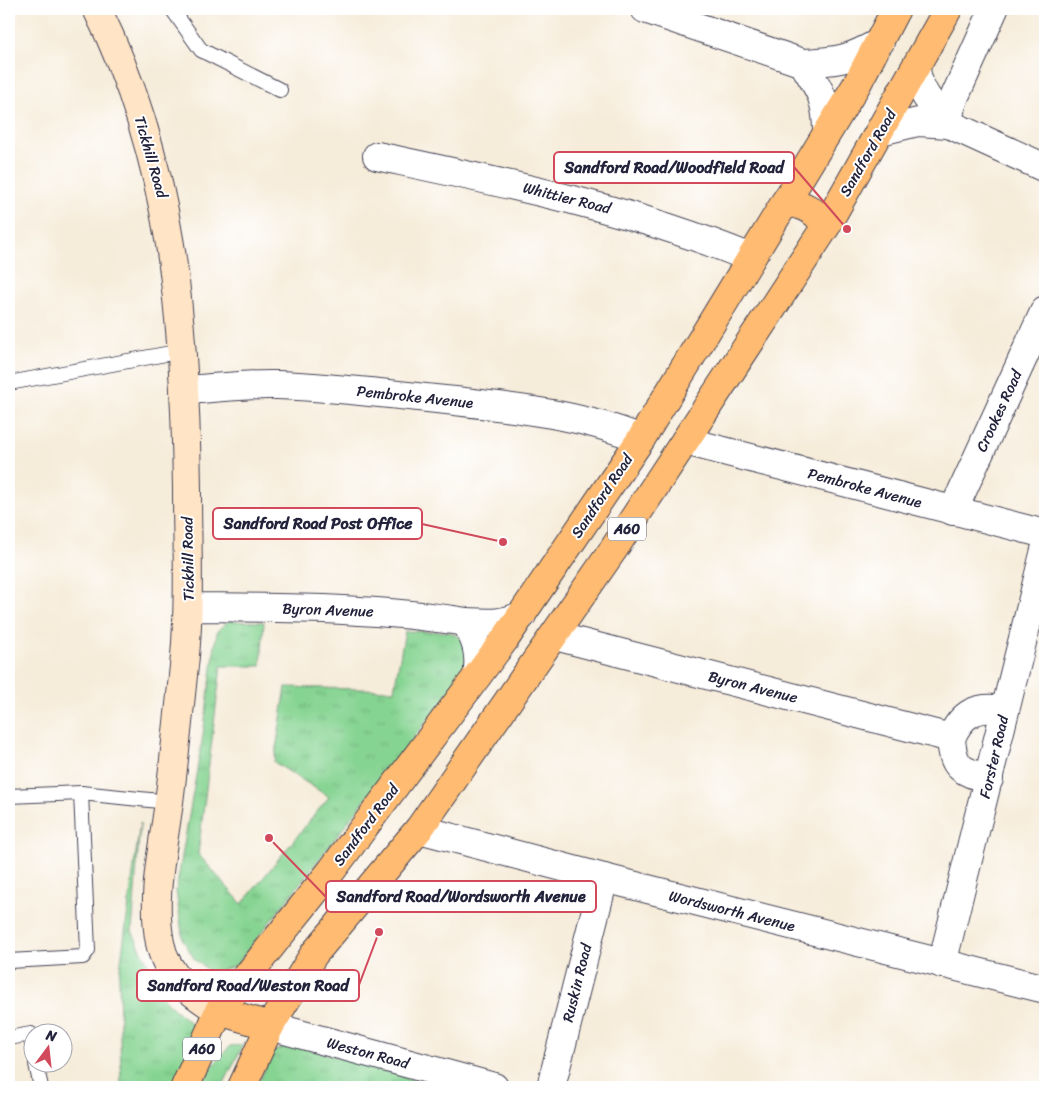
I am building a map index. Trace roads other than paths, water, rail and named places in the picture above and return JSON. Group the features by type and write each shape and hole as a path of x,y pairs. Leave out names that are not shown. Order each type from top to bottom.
{"main road":[{"name":"Sandford Road","path":"219,1011 332,870 477,676 522,615 641,439 812,159 880,42 896,9"},
{"name":"Sandford Road","path":"270,1026 314,954 419,829 555,636 685,441 826,226 916,69 948,9"},
{"path":"812,159 821,170 834,178 851,182"},
{"path":"785,202 810,209 826,226"},
{"path":"219,1011 270,1026"},
{"name":"A60","path":"185,1087 219,1011"},
{"name":"A60","path":"242,1087 270,1026"}],"street":[{"name":"Tickhill Road","path":"97,9 130,88 156,164 166,211 177,282 186,390 188,607 169,802 159,873 156,918 160,945 168,969 187,991 219,1011"},
{"path":"645,9 803,63 835,61 854,57 880,42"},
{"path":"950,124 950,110 955,96 994,9"},
{"path":"803,63 823,94 827,114 827,132"},
{"path":"916,69 918,85 928,101 950,124"},
{"path":"881,131 918,122 950,124 1045,168"},
{"name":"Whittier Road","path":"377,156 541,190 694,235 751,258"},
{"name":"Crookes Road","path":"952,512 1045,310"},
{"name":"Pembroke Avenue","path":"186,390 275,385 352,390 490,405 572,419 616,429 641,439"},
{"name":"Pembroke Avenue","path":"685,441 952,512 1045,534"},
{"name":"Forster Road","path":"942,964 1045,550"},
{"name":"Byron Avenue","path":"188,607 331,608 428,616 466,622 499,623 508,622 522,615"},
{"path":"466,622 477,644 480,660 477,676"},
{"name":"Byron Avenue","path":"555,636 951,738"},
{"path":"989,779 965,773 956,764 951,738 964,718 974,711 988,707 1004,710"},
{"name":"Wordsworth Avenue","path":"419,829 604,878 1045,989"},
{"name":"Ruskin Road","path":"551,1087 604,878"},
{"name":"Weston Road","path":"270,1026 494,1087"}],"lane":[{"path":"172,9 201,50 280,90"},
{"path":"9,383 182,351"},
{"path":"9,796 81,793 169,802"},
{"path":"9,961 83,957 88,950 81,793"},
{"path":"9,1038 22,1036"},
{"path":"38,1074 41,1087"}],"place":[{"name":"Sandford Road/Woodfield Road","path":"847,229"},
{"name":"Sandford Road Post Office","path":"503,542"},
{"name":"Sandford Road/Wordsworth Avenue","path":"269,838"},
{"name":"Sandford Road/Weston Road","path":"379,932"}]}
